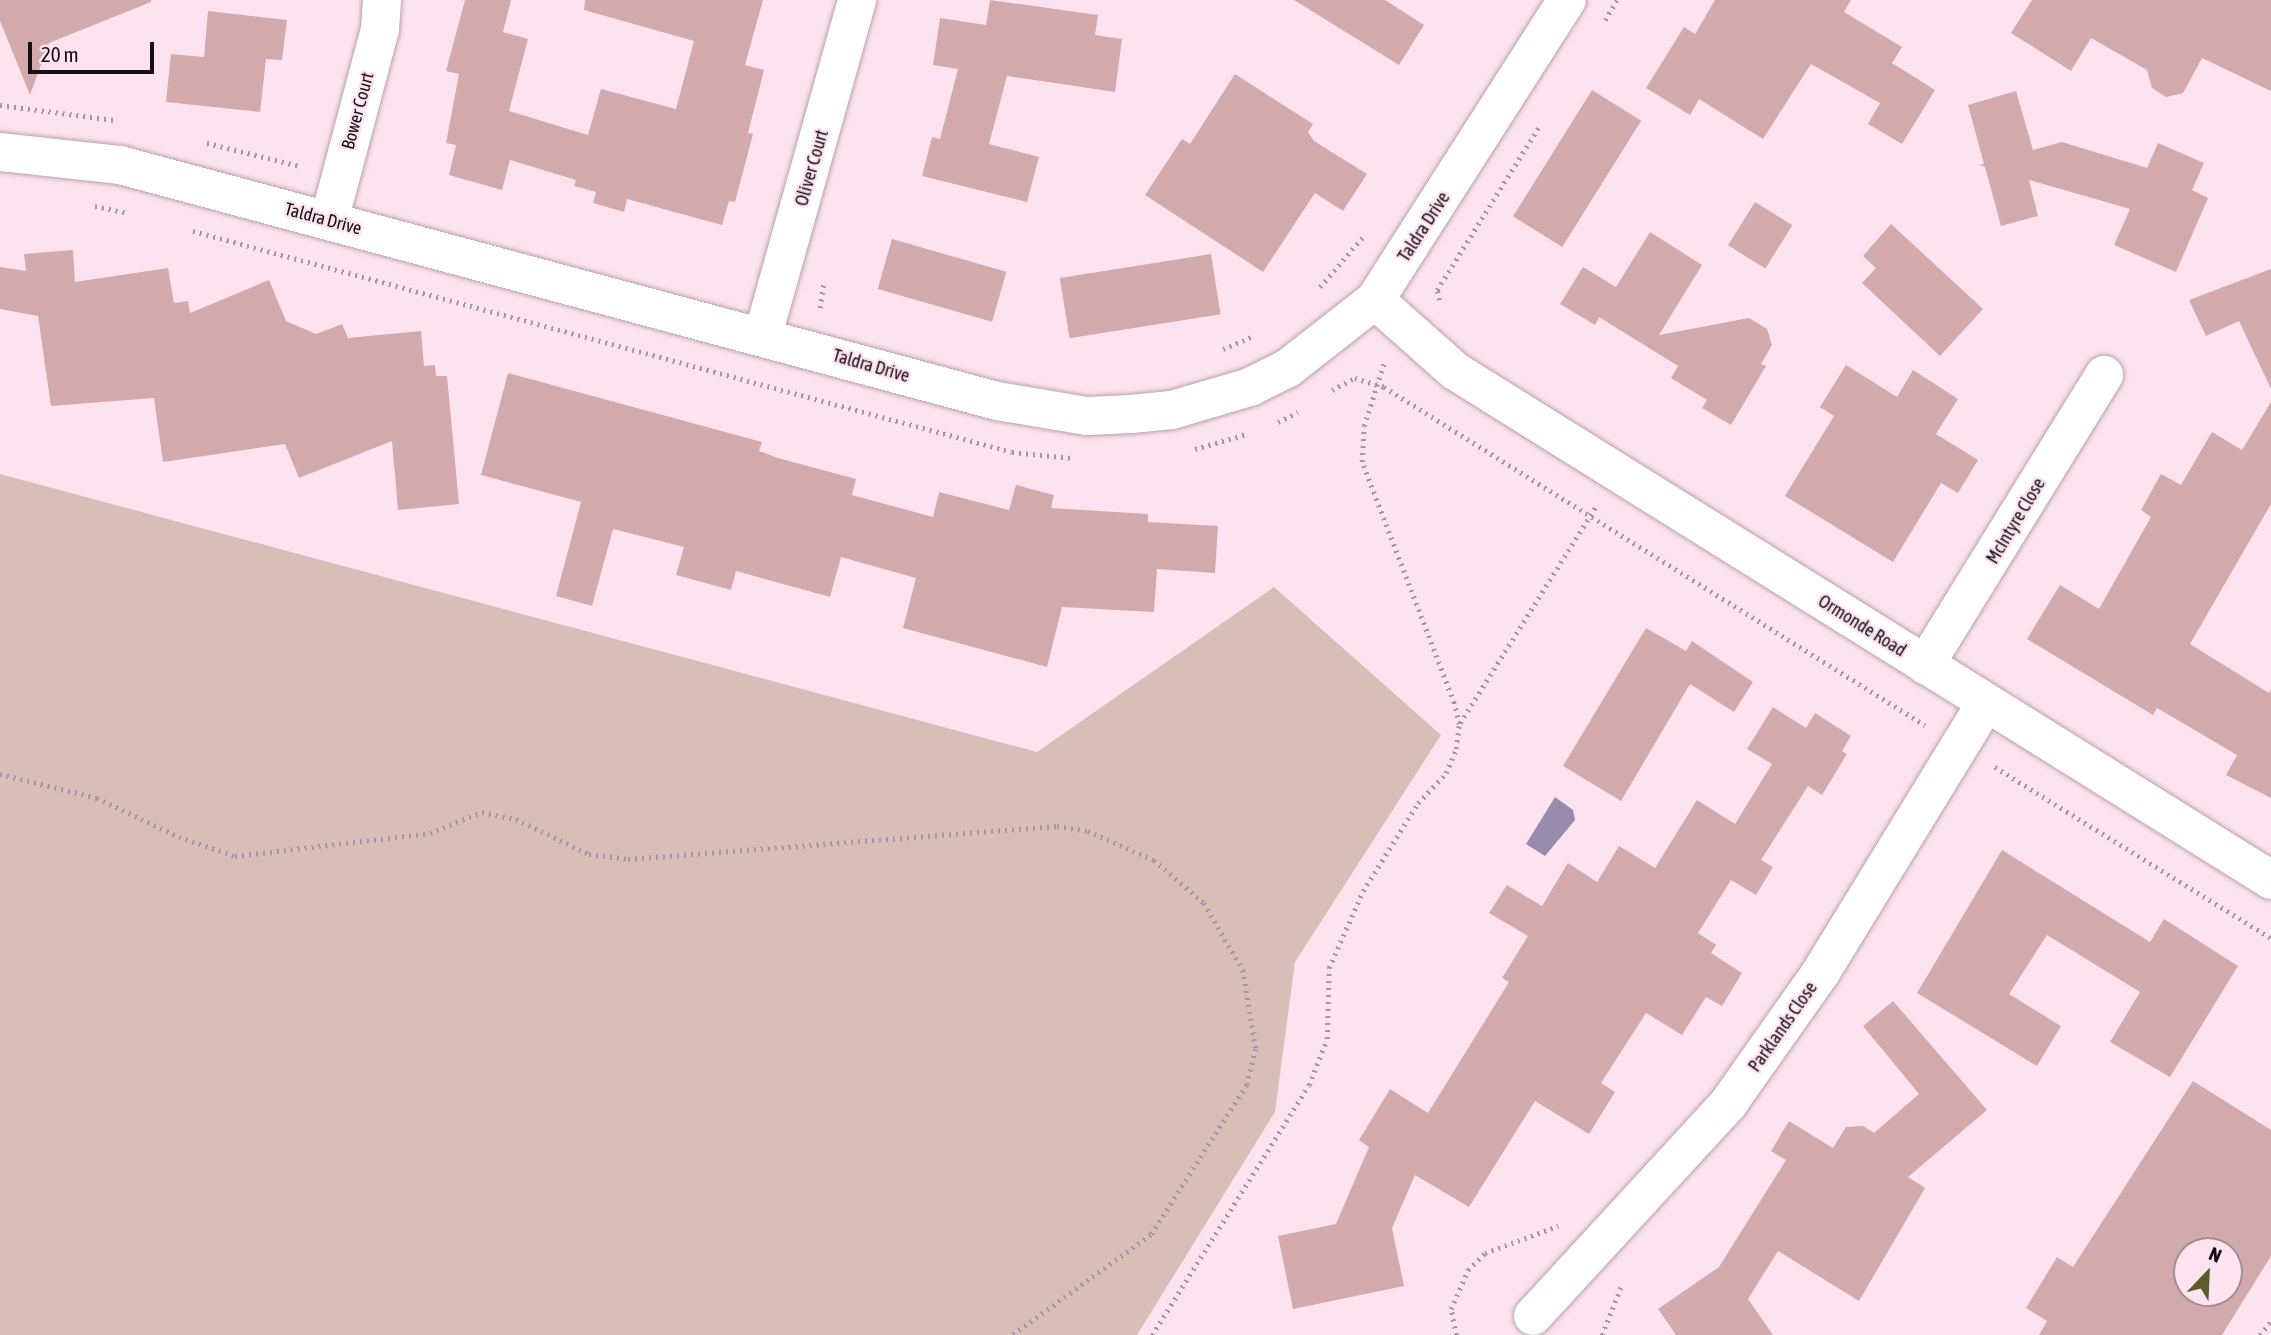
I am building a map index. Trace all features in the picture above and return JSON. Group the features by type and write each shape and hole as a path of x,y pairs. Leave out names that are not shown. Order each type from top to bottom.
{"street":[{"name":"Bower Court","path":"329,221 380,29 382,0"},
{"name":"Oliver Court","path":"763,335 857,0"},
{"name":"Taldra Drive","path":"0,152 120,165 763,335 997,401 1087,416 1172,410 1251,387 1288,368 1362,311 1567,0"},
{"name":"Ormonde Road","path":"1362,311 1616,473 2271,880"},
{"name":"McIntyre Close","path":"1925,665 2104,375"},
{"name":"Parklands Close","path":"1533,1316 1728,1104 1821,972 1986,703"}],"path":[{"path":"1603,23 1617,0"},
{"path":"0,105 120,121"},
{"path":"1440,305 1437,290 1545,116"},
{"path":"200,141 304,167 307,154"},
{"path":"1317,290 1366,234"},
{"path":"828,267 817,307 830,310"},
{"path":"1209,356 1259,334"},
{"path":"1384,363 1364,426 1366,482 1459,723"},
{"path":"1152,1335 1309,1085 1326,1039 1329,968 1363,891 1398,834 1446,774 1459,723 1616,473"},
{"path":"1916,735 1923,723"},
{"path":"1982,760 2271,938"},
{"path":"0,774 97,798 179,837 235,856 430,832 482,812 516,819 589,854 628,859 877,837 982,836 1057,826 1088,831 1154,860 1204,904 1243,970 1256,1049 1247,1085 1150,1235 1013,1335"},
{"path":"1456,1335 1451,1309 1468,1270 1485,1253 1567,1218"},
{"path":"2260,1335 2271,1321"}],"shaded area":[{"path":"0,474 1037,752 1274,587 1441,735 1295,962 1275,1112 1137,1335 0,1335"},
{"path":"1555,797 1573,810 1575,820 1545,856 1526,844"}],"building":[{"path":"0,0 151,2 49,43 30,95 0,21"},
{"path":"465,0 511,0 503,32 528,39 509,111 588,135 601,89 676,109 694,41 584,10 585,0 763,0 745,65 764,70 748,133 753,134 735,202 729,201 722,225 627,199 624,212 593,203 596,192 574,186 576,180 510,160 502,190 449,175 456,145 446,143 459,74 446,71"},
{"path":"990,0 1098,15 1095,35 1122,39 1115,92 1007,76 989,144 1039,157 1027,202 922,176 932,137 940,139 958,69 933,65 940,18 986,25"},
{"path":"1294,0 1385,0 1424,25 1399,65"},
{"path":"1715,0 1851,0 1844,12 1902,47 1892,63 1935,90 1902,144 1868,124 1880,103 1811,64 1763,139 1699,99 1690,115 1646,88 1684,27 1695,34"},
{"path":"2032,0 2271,0 2271,91 2202,58 2183,93 2166,97 2152,88 2147,70 2091,38 2071,71 2011,33"},
{"path":"208,11 287,20 282,60 266,59 260,112 166,102 171,54 204,57"},
{"path":"1235,74 1313,124 1308,132 1314,141 1367,174 1343,211 1315,193 1263,272 1145,195 1182,139 1190,144"},
{"path":"1592,90 1641,121 1562,247 1513,216"},
{"path":"2016,91 2033,150 2062,142 2147,168 2158,143 2204,163 2192,190 2208,198 2176,272 2114,245 2130,209 2029,180 2038,216 2001,226 1985,167 1979,165 1984,164 1968,105"},
{"path":"1755,202 1792,225 1765,269 1728,245"},
{"path":"1891,224 1983,309 1940,356 1862,283 1876,268 1863,256"},
{"path":"1650,232 1702,265 1659,335 1749,318 1767,329 1772,345 1761,364 1766,366 1731,425 1702,408 1707,400 1671,378 1678,366 1599,317 1595,325 1560,304 1583,267 1616,287"},
{"path":"892,239 1006,272 992,322 878,289"},
{"path":"73,250 75,282 168,268 174,303 188,301 190,313 269,280 286,321 316,334 342,324 348,338 421,331 424,366 435,365 436,376 447,376 459,504 398,510 392,441 299,478 285,444 163,462 154,398 51,406 38,316 0,309 0,267 26,271 24,254"},
{"path":"1211,254 1221,314 1069,338 1060,278"},
{"path":"2271,269 2271,389 2239,321 2206,336 2189,300"},
{"path":"1846,365 1897,397 1913,370 1958,399 1936,434 1978,460 1958,493 1941,483 1893,562 1785,496 1834,416 1820,407"},
{"path":"508,373 762,442 759,451 856,479 852,495 933,517 939,492 1009,510 1016,485 1054,495 1051,508 1148,514 1148,522 1218,526 1215,573 1157,569 1154,612 1062,607 1047,667 903,628 916,578 841,557 830,597 736,571 731,590 676,575 684,547 613,529 592,606 556,596 581,502 481,475"},
{"path":"2271,402 2271,504 2190,644 2269,693 2271,689 2271,798 2226,775 2237,755 2157,708 2153,715 2027,639 2060,585 2099,609 2151,517 2141,510 2161,474 2181,485 2212,432 2242,450"},
{"path":"1646,628 1686,651 1692,641 1753,682 1734,712 1690,684 1621,801 1563,766"},
{"path":"1773,707 1806,728 1815,713 1851,736 1842,751 1847,754 1822,795 1808,786 1761,860 1773,867 1756,895 1731,880 1698,933 1716,945 1711,953 1742,973 1722,1006 1706,997 1682,1035 1646,1013 1601,1083 1615,1092 1589,1134 1535,1101 1469,1207 1415,1175 1392,1228 1404,1286 1293,1309 1278,1236 1336,1224 1369,1147 1359,1140 1390,1089 1428,1113 1509,982 1502,978 1528,936 1489,913 1507,885 1542,906 1568,863 1597,882 1619,846 1655,868 1697,800 1735,824 1772,764 1747,749"},
{"path":"2002,850 2150,942 2164,919 2238,966 2170,1077 2110,1042 2140,992 2047,935 2009,994 2061,1026 2037,1066 1917,993"},
{"path":"1893,1001 1987,1110 1908,1177 1925,1188 1859,1301 1778,1251 1748,1299 1773,1335 1676,1335 1658,1309 1719,1267 1786,1160 1771,1151 1789,1121 1833,1148 1846,1127 1863,1126 1874,1133 1919,1094 1863,1026"},
{"path":"2193,1081 2271,1130 2271,1256 2243,1301 2243,1237 2173,1237 2173,1307 2239,1307 2222,1335 2039,1335 2047,1321 2026,1308 2057,1257 2073,1267"}]}
